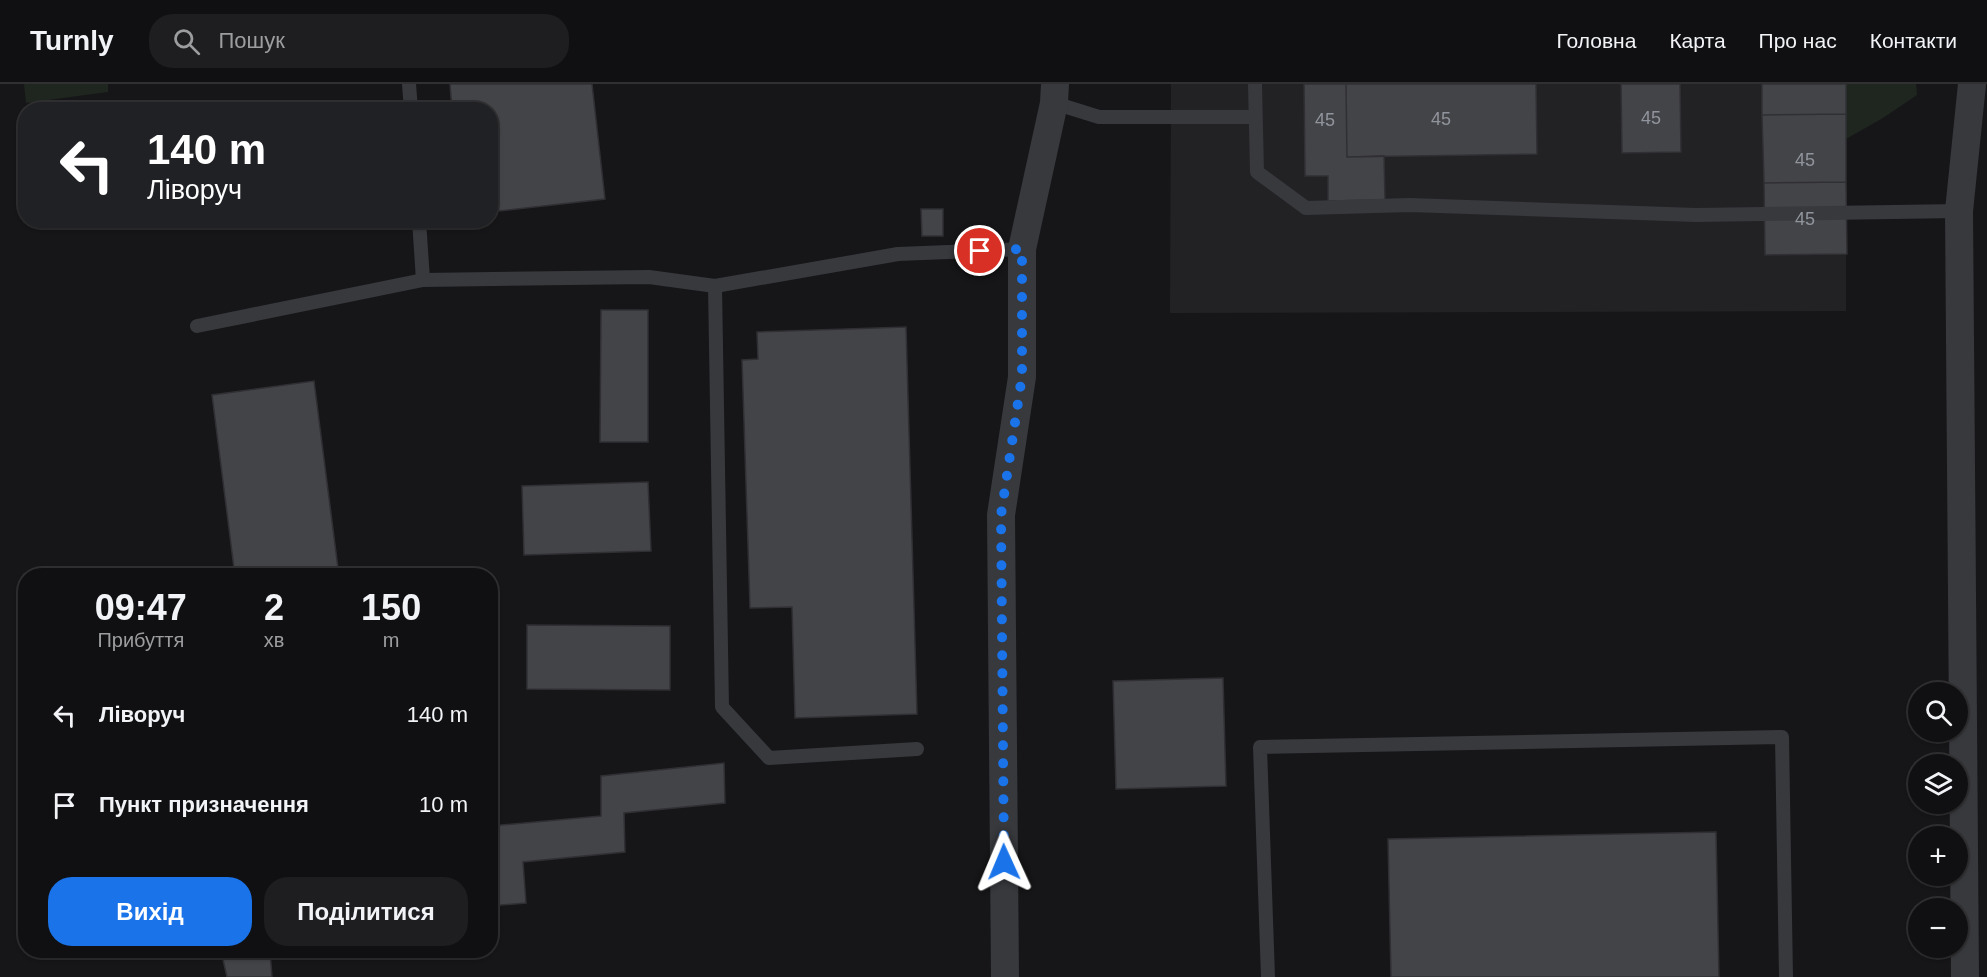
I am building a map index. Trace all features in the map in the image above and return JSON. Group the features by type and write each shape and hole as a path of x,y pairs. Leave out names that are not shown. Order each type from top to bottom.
{"street":[{"path":"1965,977 1959,211 1972,84"},
{"path":"1005,977 1001,515 1022,376 1022,249 1054,93"}],"lane":[{"path":"409,84 410,102"},
{"path":"1255,84 1257,172 1306,208 1410,205 1696,215 1959,211"},
{"path":"1054,93 1099,117 1255,117"},
{"path":"419,228 423,280"},
{"path":"197,327 423,280 649,277 715,286 898,254 1022,249"},
{"path":"715,286 722,706 769,758 917,749"},
{"path":"1268,977 1260,747 1782,737 1786,977"}],"shaded area":[{"path":"24,84 108,84 108,92 26,102"},
{"path":"1171,84 1846,84 1846,311 1170,313"},
{"path":"1846,84 1916,84 1917,95 1846,139"}],"building":[{"path":"450,84 592,84 605,199 498,211 498,102 451,102"},
{"path":"1304,84 1346,84 1347,157 1384,156 1385,200 1328,201 1328,176 1305,176"},
{"path":"1346,84 1536,84 1537,154 1347,157"},
{"path":"1621,84 1680,84 1681,152 1622,153"},
{"path":"1762,84 1846,84 1846,114 1762,115"},
{"path":"1846,114 1846,182 1764,183 1762,115"},
{"path":"1846,182 1847,254 1765,255 1764,183"},
{"path":"921,209 943,209 943,236 922,236"},
{"path":"601,310 648,310 648,442 600,442"},
{"path":"906,327 917,714 795,718 792,607 750,608 742,360 758,359 757,332"},
{"path":"314,381 338,568 234,568 212,395"},
{"path":"648,482 651,551 524,555 522,486"},
{"path":"527,625 670,626 670,690 527,689"},
{"path":"1223,678 1226,786 1116,789 1113,681"},
{"path":"724,763 725,803 624,813 625,852 523,862 526,903 498,905 498,825 601,816 601,776"},
{"path":"1716,832 1719,977 1391,977 1388,839"},
{"path":"223,958 271,958 272,977 227,977"}],"route":[{"path":"980,251 1022,249 1022,376 1001,515 1004,862"}]}
